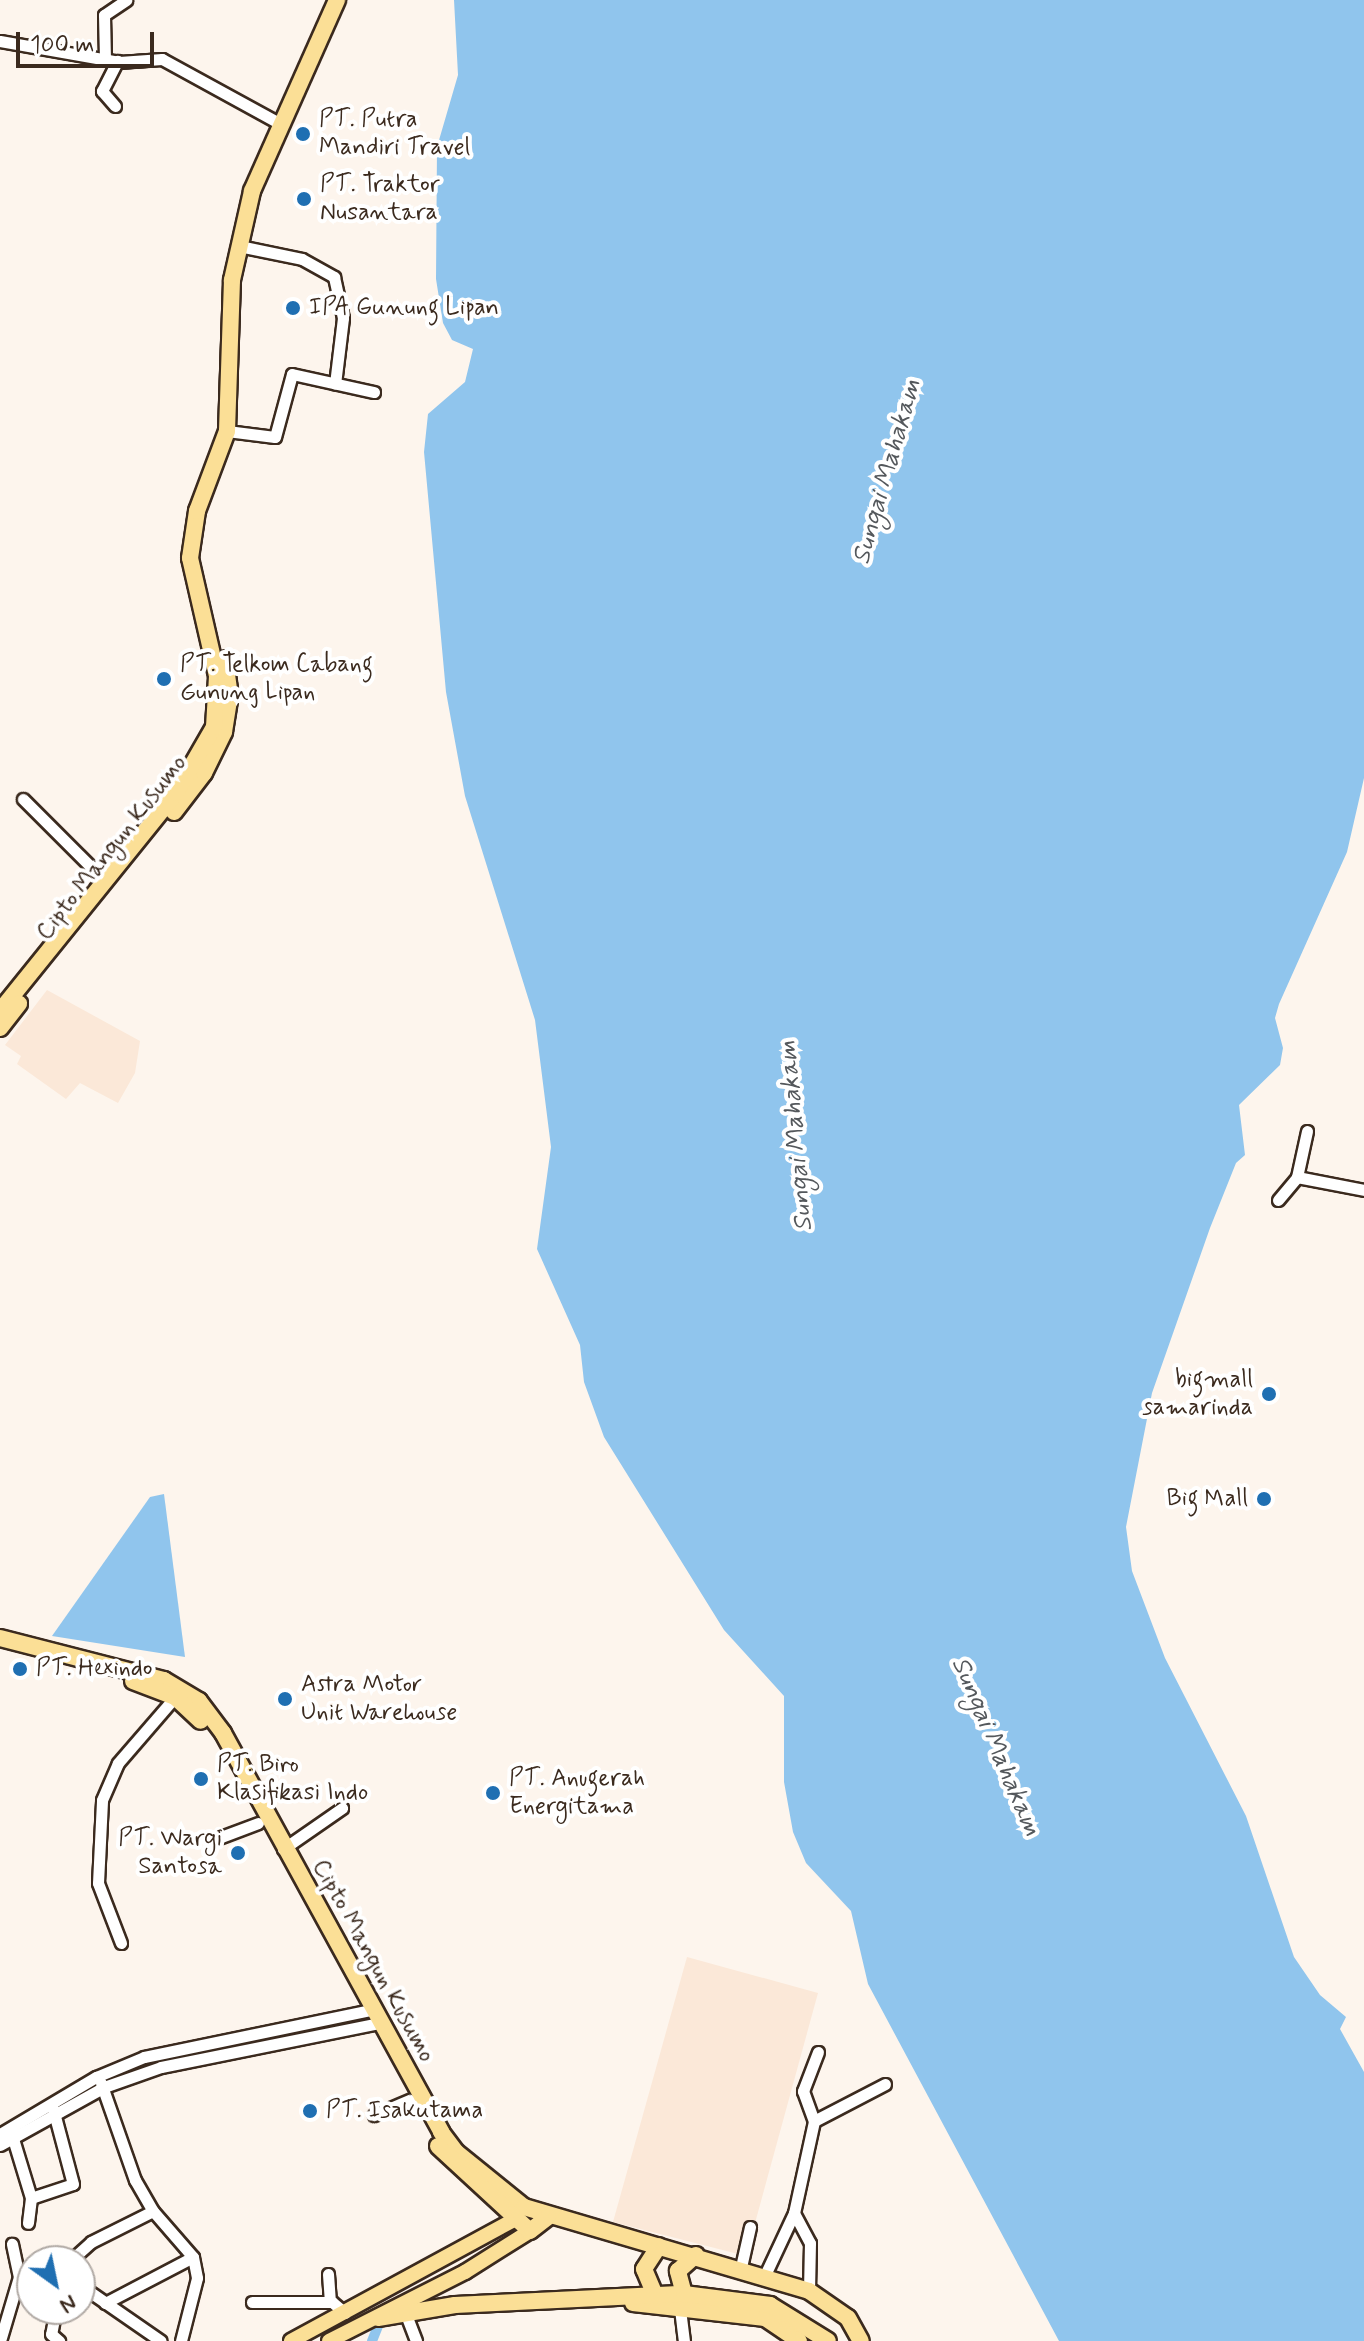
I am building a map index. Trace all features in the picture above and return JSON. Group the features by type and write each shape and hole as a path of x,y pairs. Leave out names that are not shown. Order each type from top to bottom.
{"highway":[{"name":"Cipto Mangun Kusumo","path":"0,1028 105,881 176,793 214,727 217,676 190,570 195,523 227,431 231,289 252,191 279,123 337,0"},
{"name":"Cipto Mangun Kusumo","path":"0,1011 188,796 224,732 228,674 200,569 206,497"},
{"name":"Cipto Mangun Kusumo","path":"0,1638 148,1675 189,1692 223,1733 410,2100 445,2155 519,2214 548,2217 696,2255 809,2291 848,2318 861,2341"},
{"name":"Cipto Mangun Kusumo","path":"0,1646 175,1697 212,1734 258,1823 370,2018 447,2141 519,2214 530,2231"},
{"path":"530,2231 548,2217"},
{"path":"655,2295 644,2269 659,2246"},
{"path":"682,2302 678,2271 696,2255"},
{"path":"378,2318 405,2312 615,2295 655,2295 765,2318 799,2341"},
{"path":"615,2295 682,2302 770,2305 828,2341"}],"main road":[{"path":"300,2339 519,2214"},
{"path":"329,2341 378,2318 530,2231"}],"street":[{"path":"115,106 102,91 111,60 104,15 126,0"},
{"path":"0,41 111,60 162,59 279,123"},
{"path":"239,246 302,259 334,277 343,318 335,384"},
{"path":"227,431 275,437 292,374 374,392"},
{"path":"23,799 105,881"},
{"path":"1278,1200 1297,1177 1307,1131"},
{"path":"1297,1177 1364,1190"},
{"path":"121,1943 98,1883 102,1800 118,1763 175,1697"},
{"path":"283,1849 342,1808"},
{"path":"213,1840 258,1823"},
{"path":"53,2108 96,2077 174,2049 370,2018"},
{"path":"0,2145 7,2133 53,2108 104,2087 190,2059 370,2018"},
{"path":"765,2275 794,2213 814,2121 803,2091 818,2052"},
{"path":"96,2077 104,2087 135,2180 153,2211 193,2257 197,2278 181,2341"},
{"path":"814,2121 885,2084"},
{"path":"374,2115 410,2100"},
{"path":"31,2198 73,2184 53,2108"},
{"path":"7,2133 31,2198 28,2223"},
{"path":"88,2245 153,2211"},
{"path":"794,2213 810,2243 809,2291"},
{"path":"741,2267 750,2227"},
{"path":"0,2341 19,2277 12,2244"},
{"path":"105,2303 193,2257"},
{"path":"328,2274 330,2302"},
{"path":"96,2297 161,2341"},
{"path":"252,2302 330,2302 345,2313"},
{"path":"682,2302 684,2341"},
{"path":"405,2312 416,2341"}],"shaded area":[{"path":"47,990 140,1041 135,1073 118,1103 80,1083 66,1099 17,1064 21,1056 5,1045"},
{"path":"687,1957 818,1993 746,2256 613,2222"}],"water":[{"name":"Sungai Mahakam","path":"454,0 1364,0 1364,778 1347,852 1279,1004 1275,1018 1283,1048 1280,1065 1239,1105 1245,1155 1236,1163 1210,1228 1152,1393 1126,1527 1132,1571 1165,1658 1246,1816 1294,1957 1320,1995 1346,2017 1340,2029 1364,2072 1364,2341 1059,2341 868,1984 851,1911 806,1863 793,1832 784,1782 784,1696 724,1630 604,1437 584,1382 580,1345 537,1249 551,1147 535,1020 465,796 446,692 424,452 428,414 465,382 473,349 452,340 443,323 436,279 437,147 458,75"},
{"path":"164,1494 185,1657 52,1636 150,1497"}],"waterway":[{"path":"372,2341 381,2319"}],"place":[{"name":"PT. Putra Mandiri Travel","path":"303,134"},
{"name":"PT. Traktor Nusantara","path":"304,199"},
{"name":"IPA Gunung Lipan","path":"293,308"},
{"name":"PT. Telkom Cabang Gunung Lipan","path":"164,679"},
{"name":"bigmall samarinda","path":"1269,1394"},
{"name":"Big Mall","path":"1264,1499"},
{"name":"PT. Hexindo","path":"20,1669"},
{"name":"Astra Motor Unit Warehouse","path":"285,1699"},
{"name":"PT. Biro Klasifikasi Indo","path":"201,1779"},
{"name":"PT. Anugerah Energitama","path":"493,1793"},
{"name":"PT. Wargi Santosa","path":"238,1853"},
{"name":"PT. Isakutama","path":"310,2111"}]}
